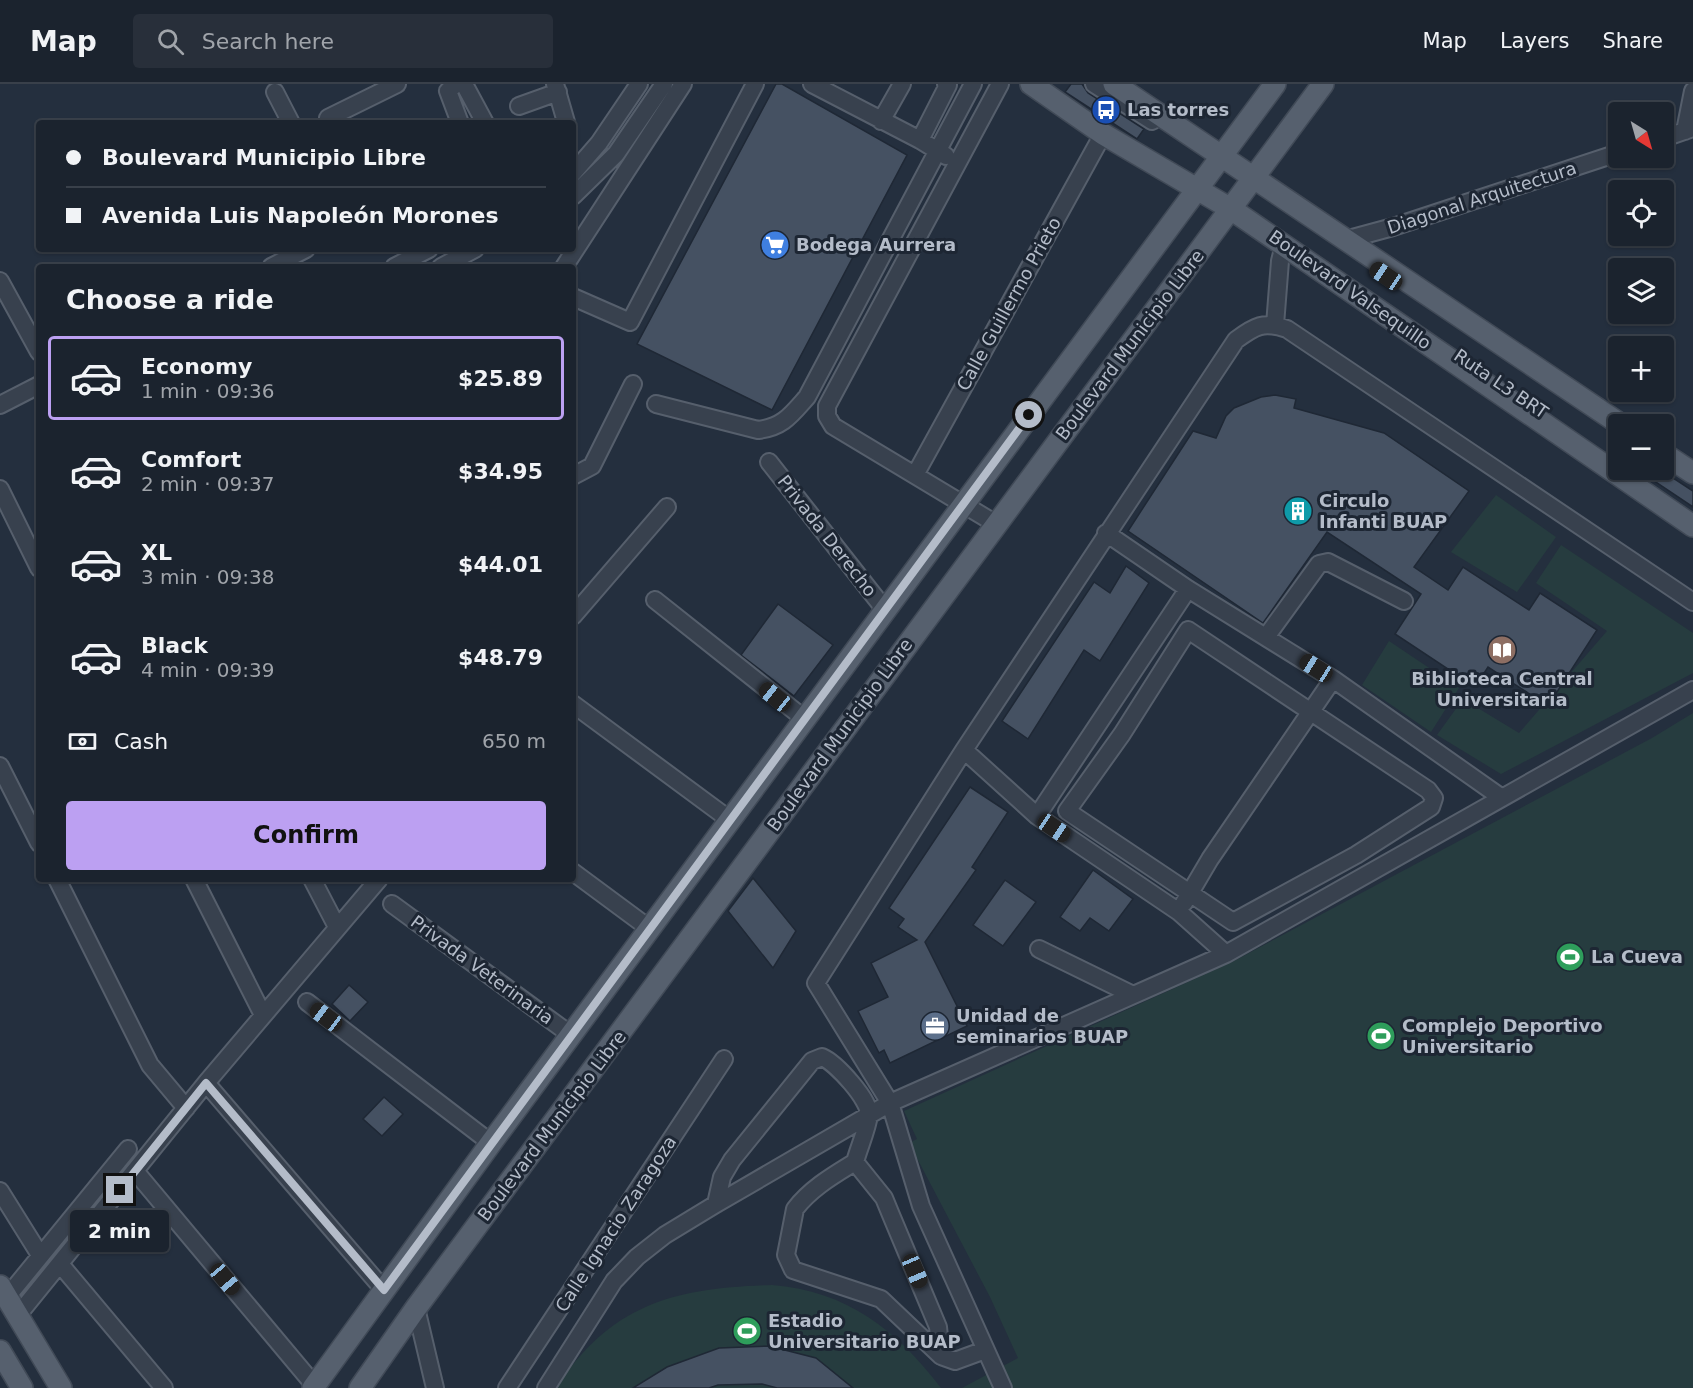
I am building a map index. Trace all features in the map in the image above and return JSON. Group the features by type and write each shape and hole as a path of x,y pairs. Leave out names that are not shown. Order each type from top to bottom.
{"main road":[{"name":"Boulevard Valsequillo","path":"1031,84 1104,134 1234,205 1284,245 1693,526"},
{"name":"Boulevard Municipio Libre","path":"314,1387 491,1143 1275,84"},
{"name":"Boulevard Municipio Libre","path":"360,1388 416,1308 1323,84"},
{"name":"Boulevard Valsequillo","path":"1117,85 1221,159 1608,416"},
{"path":"1674,461 1693,474"},
{"path":"3,1291 61,1388"},
{"path":"0,1351 22,1388"}],"street":[{"path":"328,118 397,84"},
{"path":"456,84 447,91 459,120"},
{"path":"464,84 483,120"},
{"path":"576,170 599,143 639,84"},
{"path":"576,189 616,154 664,84"},
{"path":"576,249 683,84"},
{"path":"576,298 630,322 755,84"},
{"path":"812,84 938,150 956,165"},
{"path":"881,122 902,84"},
{"path":"920,140 948,86 946,84"},
{"path":"656,404 758,430 773,429 790,417 807,396 973,84"},
{"path":"996,524 833,426 827,417 828,406 1000,84"},
{"path":"1046,84 1109,129 1201,186"},
{"path":"1094,84 1221,159"},
{"path":"519,106 557,88 565,120"},
{"path":"275,92 289,120"},
{"path":"1674,135 1689,130 1693,92"},
{"name":"Calle Guillermo Prieto","path":"915,475 1104,134"},
{"name":"Diagonal Arquitectura","path":"1345,240 1608,156"},
{"path":"1253,180 1608,427"},
{"name":"Ruta L3 BRT","path":"1234,205 1608,457"},
{"path":"1275,325 1280,261 1284,245"},
{"path":"277,264 300,252"},
{"path":"401,264 423,252"},
{"path":"447,264 469,252"},
{"path":"1,284 36,346"},
{"path":"1003,1388 921,1206 890,1103 816,983 964,750 1236,340 1256,326 1275,325 1287,329 1693,602"},
{"path":"576,474 592,466 633,384"},
{"path":"0,405 36,387"},
{"name":"Privada Derecho","path":"769,462 886,610"},
{"path":"1674,472 1693,485"},
{"path":"1642,480 1693,515"},
{"path":"0,489 36,562"},
{"path":"576,611 667,507"},
{"path":"1106,533 1188,589 1333,679 1502,798"},
{"path":"1266,637 1319,564 1328,562 1404,601"},
{"path":"1037,816 1188,589"},
{"path":"655,600 806,720"},
{"path":"1188,630 1428,790 1434,798 1431,807 1400,829 1240,920 1226,919 1189,892 1067,811 1122,734 1188,630"},
{"path":"1179,912 1189,892 1333,679"},
{"path":"546,1388 614,1281 637,1257 665,1235 890,1103 1226,954 1693,690"},
{"path":"576,706 730,820"},
{"path":"964,750 1037,816 1179,912 1226,954"},
{"path":"0,766 36,837"},
{"path":"576,874 650,929"},
{"path":"58,882 150,1065 186,1108"},
{"path":"196,882 263,1015"},
{"path":"314,882 337,927"},
{"path":"18,1315 206,1083 376,882"},
{"name":"Privada Veterinaria","path":"392,904 571,1035"},
{"path":"1039,949 1133,994"},
{"path":"307,1002 491,1143"},
{"path":"716,1204 722,1177 732,1160 812,1061 822,1057 832,1061 864,1100 869,1114 855,1162 807,1195 795,1209 786,1255 793,1270 881,1299 941,1356 955,1361 985,1350"},
{"name":"Calle Ignacio Zaragoza","path":"507,1388 724,1059"},
{"path":"206,1083 384,1290"},
{"path":"3,1291 40,1255 128,1149"},
{"path":"855,1162 884,1198 938,1327 941,1356"},
{"path":"135,1171 314,1387"},
{"path":"0,1191 40,1255"},
{"path":"60,1264 164,1388"},
{"path":"416,1308 435,1388"}],"green space":[{"path":"1496,495 1556,537 1517,592 1451,552"},
{"path":"1561,545 1693,633 1693,673 1501,774 1437,735 1463,699 1519,733 1607,631 1536,583"},
{"path":"1389,641 1459,688 1431,732 1362,685"},
{"name":"Complejo Deportivo Universitario","path":"1693,713 1693,1388 962,1388 1018,1358 990,1297 909,1143 917,1139 904,1111 1234,961 1652,738"},
{"name":"Estadio Universitario BUAP","path":"772,1285 824,1295 868,1317 907,1348 941,1388 556,1388 577,1359 600,1336 623,1319 649,1306 676,1296 705,1290"}],"building":[{"name":"Bodega Aurrera","path":"776,84 782,84 907,155 772,410 637,344"},
{"name":"Las torres","path":"1071,84 1082,84 1088,93 1144,129 1137,139 1065,92"},
{"name":"Circulo Infanti BUAP","path":"1275,395 1296,399 1294,408 1384,433 1469,491 1414,567 1448,590 1463,567 1529,610 1540,593 1597,630 1548,706 1488,667 1475,687 1395,634 1421,594 1327,532 1263,623 1128,531 1193,431 1216,438 1226,416 1234,408 1261,397"},
{"path":"1674,479 1693,491 1693,507 1653,480"},
{"path":"1126,566 1149,583 1100,661 1084,650 1028,739 1002,721 1094,582 1110,593"},
{"path":"778,604 833,645 794,696 741,655"},
{"path":"970,787 1008,812 972,867 976,870 925,942 967,1026 890,1063 884,1050 879,1053 858,1011 888,997 871,963 917,940 898,927 904,919 889,908"},
{"path":"1093,870 1133,899 1109,931 1090,918 1080,931 1060,917"},
{"path":"753,878 796,931 773,968 728,911"},
{"path":"1005,880 1036,902 1003,946 973,925"},
{"path":"349,985 368,1002 350,1021 332,1004"},
{"path":"384,1097 403,1114 382,1136 363,1119"},
{"path":"769,1346 816,1358 853,1388 777,1388 762,1384 718,1385 709,1388 633,1388 667,1367 719,1348"}],"place":[{"name":"Las torres","path":"1106,110"},
{"name":"Bodega Aurrera","path":"775,245"},
{"name":"Circulo Infanti BUAP","path":"1298,511"},
{"name":"Biblioteca Central Universitaria","path":"1502,650"},
{"name":"La Cueva","path":"1570,957"},
{"name":"Unidad de seminarios BUAP","path":"935,1026"},
{"name":"Complejo Deportivo Universitario","path":"1381,1036"},
{"name":"Estadio Universitario BUAP","path":"747,1331"}],"route":[{"path":"120,1190 206,1083 384,1290 1029,415"}]}
